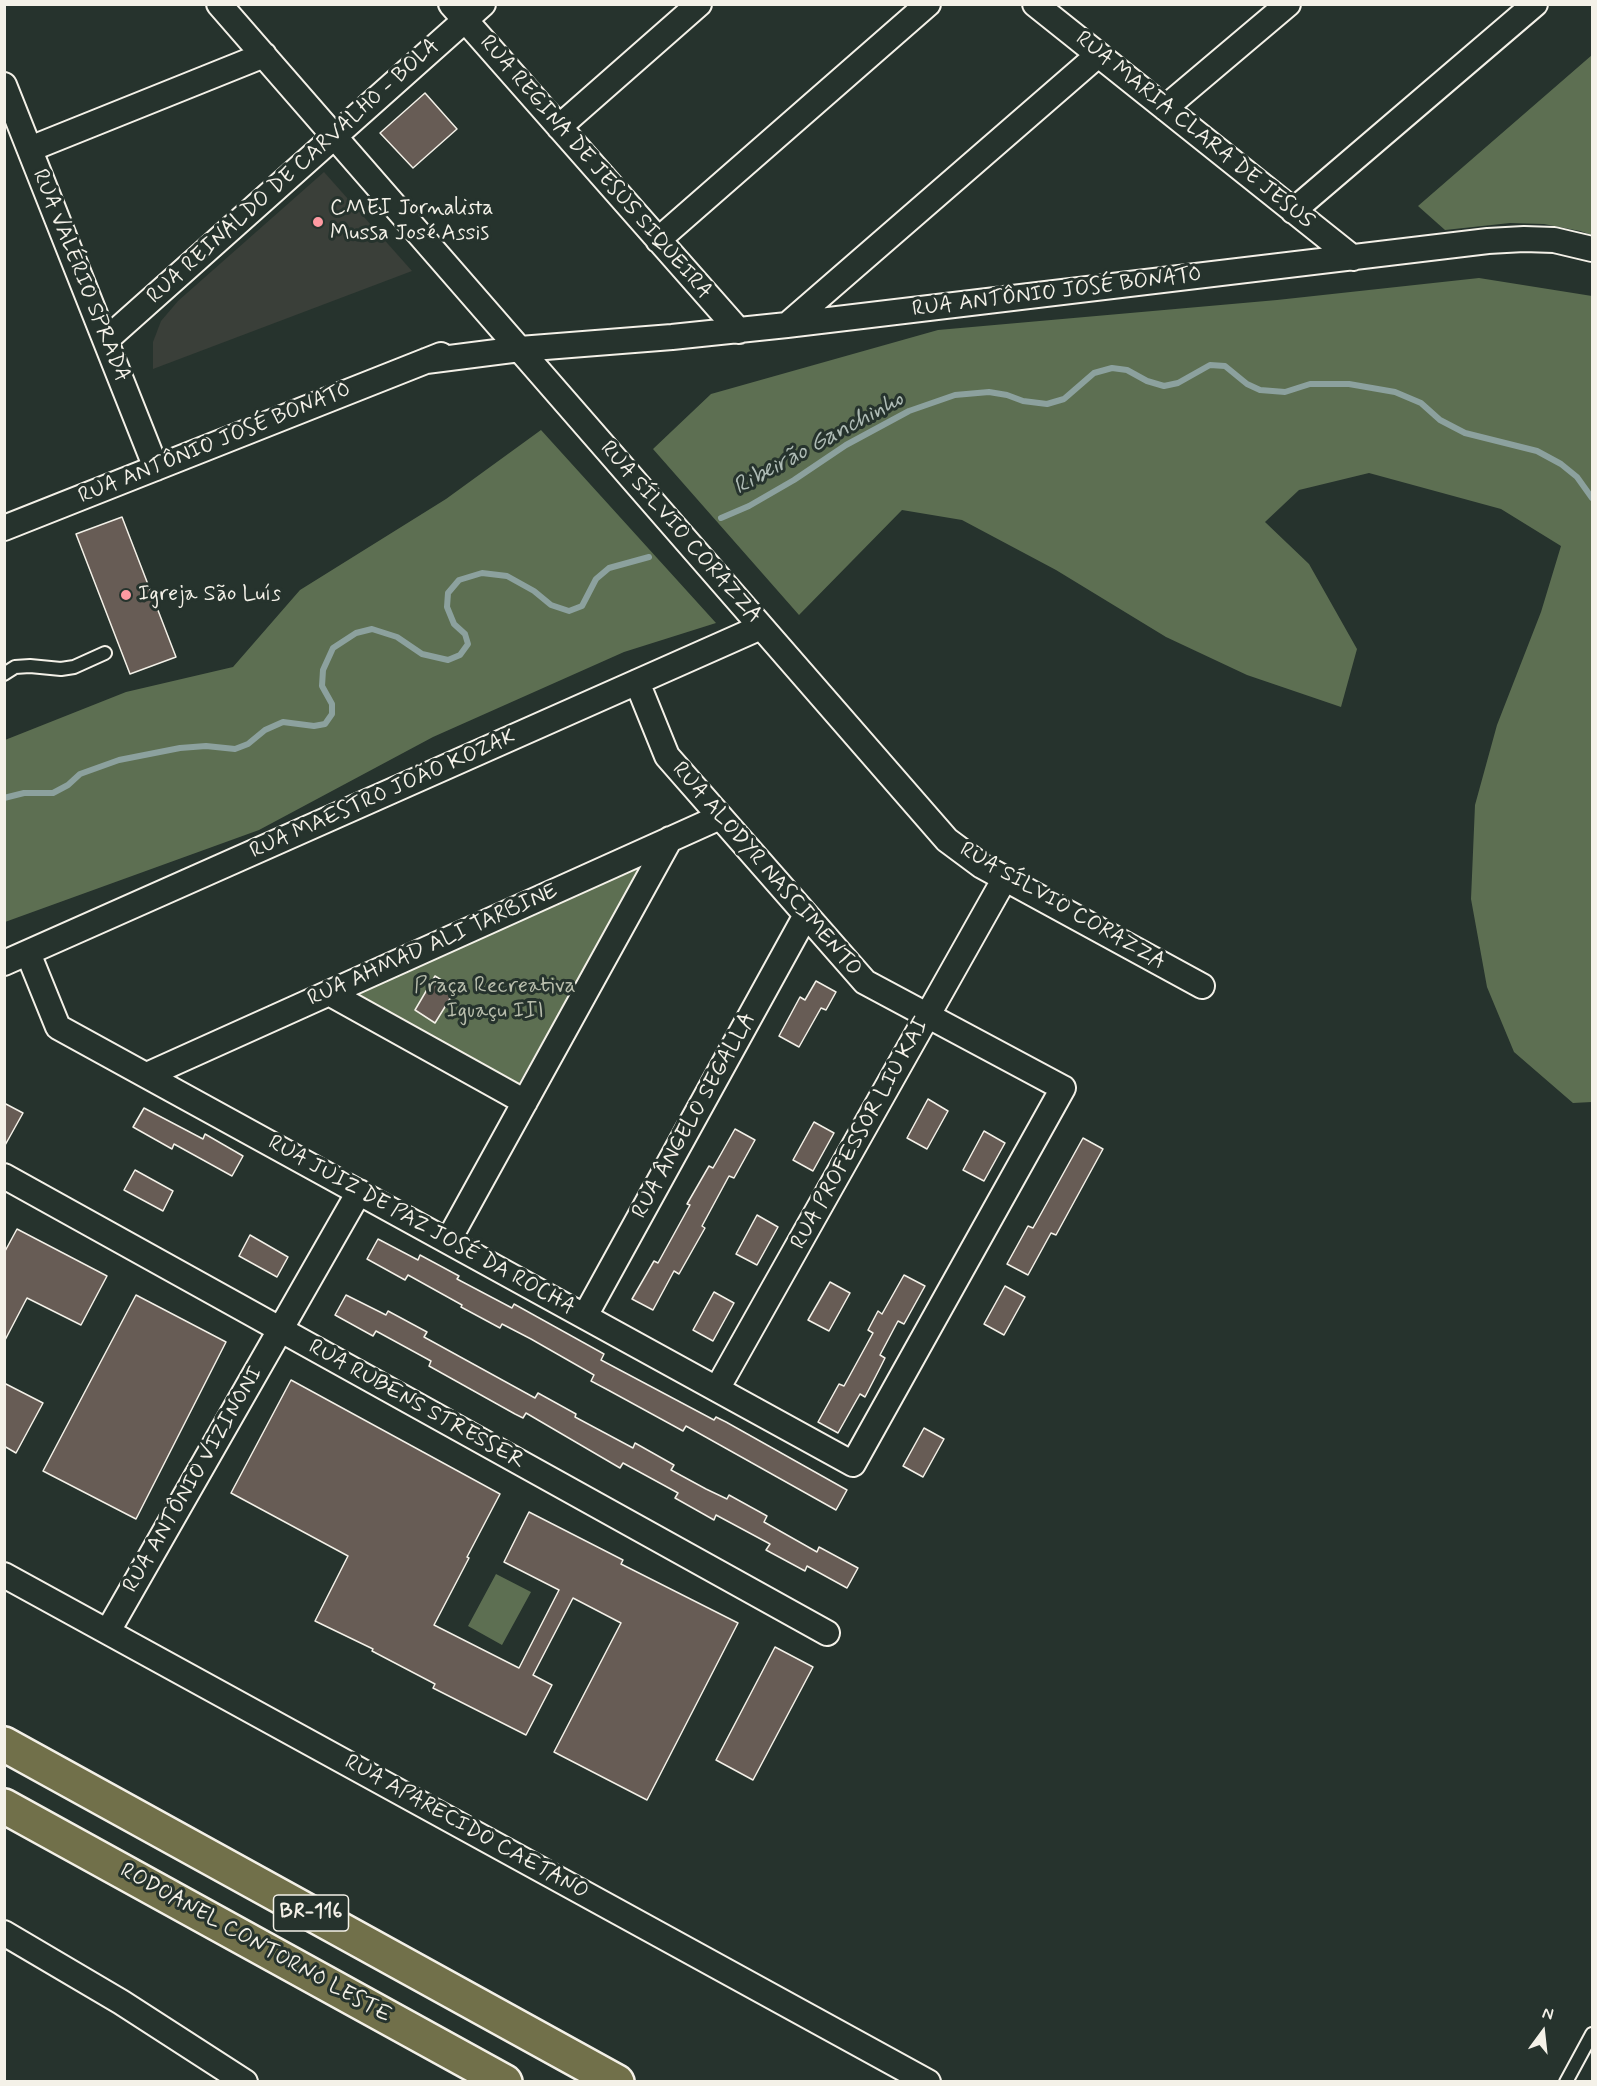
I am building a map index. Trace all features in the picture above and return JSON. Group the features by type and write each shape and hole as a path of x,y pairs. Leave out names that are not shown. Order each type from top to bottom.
{"highway":[{"name":"BR-116","path":"4,1744 617,2082"},
{"name":"RODOANEL CONTORNO LESTE","path":"4,1806 505,2082"}],"street":[{"name":"RUA SÍLVIO CORAZZA","path":"219,4 947,840 967,856 1005,878 1202,986"},
{"name":"RUA REINALDO DE CARVALHO - BOLA","path":"106,340 334,137 458,12 483,4"},
{"path":"559,127 699,4"},
{"path":"658,240 928,4"},
{"name":"RUA MARIA CLARA DE JESUS","path":"1035,4 1353,258"},
{"path":"1165,108 1288,4"},
{"path":"1293,211 1535,4"},
{"name":"RUA REGINA DE JESUS SIQUEIRA","path":"458,12 739,331"},
{"path":"30,149 264,55"},
{"path":"787,325 1098,55"},
{"name":"RUA VALÉRIO SPRADA","path":"4,85 156,468"},
{"name":"RUA ANTÔNIO JOSÉ BONATO","path":"5,527 426,361 520,349 739,331 1488,241 1524,238 1554,240 1593,249"},
{"name":"RUA MAESTRO JOÃO KOZAK","path":"4,963 761,627"},
{"name":"RUA ALODYR NASCIMENTO","path":"637,682 667,756 865,982 1063,1088 853,1464"},
{"name":"RUA AHMAD ALI TARBINE","path":"147,1075 720,817"},
{"path":"448,1241 670,839"},
{"name":"RUA PROFESSOR LIU KAI","path":"717,1389 1005,878"},
{"name":"RUA ÂNGELO SEGALLA","path":"585,1316 806,915"},
{"name":"RUA JUIZ DE PAZ JOSÉ DA ROCHA","path":"28,953 58,1027 853,1464"},
{"path":"329,993 525,1102"},
{"name":"RUA RUBENS STRESSER","path":"4,1176 827,1633"},
{"name":"RUA ANTÔNIO VIZINONI","path":"108,1631 359,1192"},
{"name":"RUA APARECIDO CAETANO","path":"4,1575 928,2082"},
{"path":"4,1933 121,2002 244,2082"}],"lane":[{"path":"4,674 15,667 61,669 74,667 105,653"},
{"path":"1566,2082 1593,2034"}],"shaded area":[{"name":"CMEI Jornalista Mussa José Assis","path":"324,172 412,271 153,369 153,342 161,321 178,301"}],"green space":[{"path":"1592,55 1592,235 1544,224 1510,223 1445,230 1418,206"},
{"path":"1479,278 1592,296 1592,1102 1573,1103 1514,1052 1487,987 1471,899 1475,805 1497,725 1541,612 1561,546 1501,509 1369,473 1299,490 1265,522 1309,564 1357,649 1341,707 1247,675 1166,637 1056,570 962,520 902,510 799,615 653,449 711,394 938,330 1277,300"},
{"path":"541,430 716,623 624,652 433,737 259,830 5,922 5,740 126,692 233,667 300,590 446,499"},
{"name":"Praça Recreativa Iguaçu III","path":"645,862 518,1085 357,994"},
{"path":"496,1574 531,1592 502,1645 468,1626"}],"building":[{"path":"425,93 457,129 413,168 380,133"},
{"name":"Igreja São Luís","path":"122,517 176,657 130,674 76,534"},
{"path":"435,976 456,989 435,1023 415,1010"},
{"path":"816,981 836,992 826,1010 821,1008 799,1047 779,1036 800,997 805,1000"},
{"path":"928,1099 948,1111 927,1149 907,1138"},
{"path":"4,1103 23,1113 4,1147"},
{"path":"144,1108 203,1139 205,1134 243,1156 232,1176 174,1144 172,1149 133,1127"},
{"path":"814,1122 834,1133 813,1171 793,1160"},
{"path":"735,1129 755,1140 734,1178 729,1176 702,1226 705,1228 679,1274 674,1271 653,1310 632,1299 654,1261 658,1263 690,1205 687,1204 709,1166 713,1168"},
{"path":"984,1131 1005,1143 984,1181 963,1170"},
{"path":"1083,1138 1103,1149 1056,1235 1051,1233 1028,1275 1007,1264 1028,1226 1033,1228"},
{"path":"135,1170 173,1191 163,1211 124,1190"},
{"path":"757,1215 778,1227 757,1265 736,1254"},
{"path":"17,1229 107,1276 81,1325 27,1298 4,1342 4,1253"},
{"path":"250,1235 288,1257 277,1277 239,1256"},
{"path":"378,1239 418,1260 420,1255 459,1276 457,1279 512,1308 514,1304 604,1354 601,1360 714,1420 716,1417 726,1422 847,1490 836,1510 686,1426 683,1431 591,1381 594,1375 531,1339 502,1324 500,1328 408,1275 405,1280 367,1259"},
{"path":"904,1275 925,1286 904,1324 898,1321 880,1355 885,1358 865,1397 860,1394 838,1433 818,1422 839,1384 844,1386 873,1333 868,1330 878,1311 882,1314"},
{"path":"830,1282 850,1293 829,1331 808,1320"},
{"path":"1005,1286 1025,1297 1004,1335 984,1324"},
{"path":"714,1292 734,1303 713,1341 693,1330"},
{"path":"136,1295 226,1342 136,1519 43,1471"},
{"path":"346,1295 386,1315 388,1311 427,1332 424,1337 535,1398 538,1393 576,1414 575,1417 633,1448 635,1443 674,1465 671,1470 727,1499 729,1495 767,1516 764,1522 817,1552 819,1547 858,1568 847,1588 807,1566 805,1571 766,1550 770,1544 716,1515 714,1520 675,1498 678,1493 623,1463 620,1468 526,1413 523,1418 515,1414 429,1366 431,1361 376,1331 373,1336 335,1315"},
{"path":"291,1380 500,1494 434,1625 519,1668 559,1590 504,1562 529,1512 623,1560 621,1564 738,1623 647,1800 554,1752 621,1623 573,1598 533,1675 552,1685 526,1735 433,1688 435,1684 372,1651 373,1649 315,1621 348,1556 231,1493"},
{"path":"4,1383 43,1403 16,1453 4,1446"},
{"path":"924,1428 944,1439 923,1477 903,1466"},
{"path":"775,1647 813,1667 753,1780 716,1760"}],"waterway":[{"name":"Ribeirão Ganchinho","path":"721,518 749,506 794,480 846,445 909,411 955,395 989,392 1023,401 1047,404 1064,399 1094,373 1112,368 1127,370 1147,381 1164,386 1178,383 1210,365 1225,366 1247,384 1260,390 1285,392 1310,384 1349,384 1395,392 1421,403 1440,420 1465,433 1537,451 1561,464 1577,477 1592,498"},
{"name":"Ribeirão Ganchinho","path":"4,798 24,793 53,793 68,785 80,774 119,760 180,748 206,746 235,749 248,744 265,730 283,722 314,726 325,724 332,714 332,704 322,686 323,670 333,648 356,633 372,629 397,637 422,654 448,660 460,655 468,644 465,634 454,624 447,607 448,593 459,580 482,573 507,576 534,591 551,605 569,611 582,606 596,579 609,568 649,557"}],"place":[{"name":"CMEI Jornalista Mussa José Assis","path":"318,222"},
{"name":"Igreja São Luís","path":"126,595"}]}
